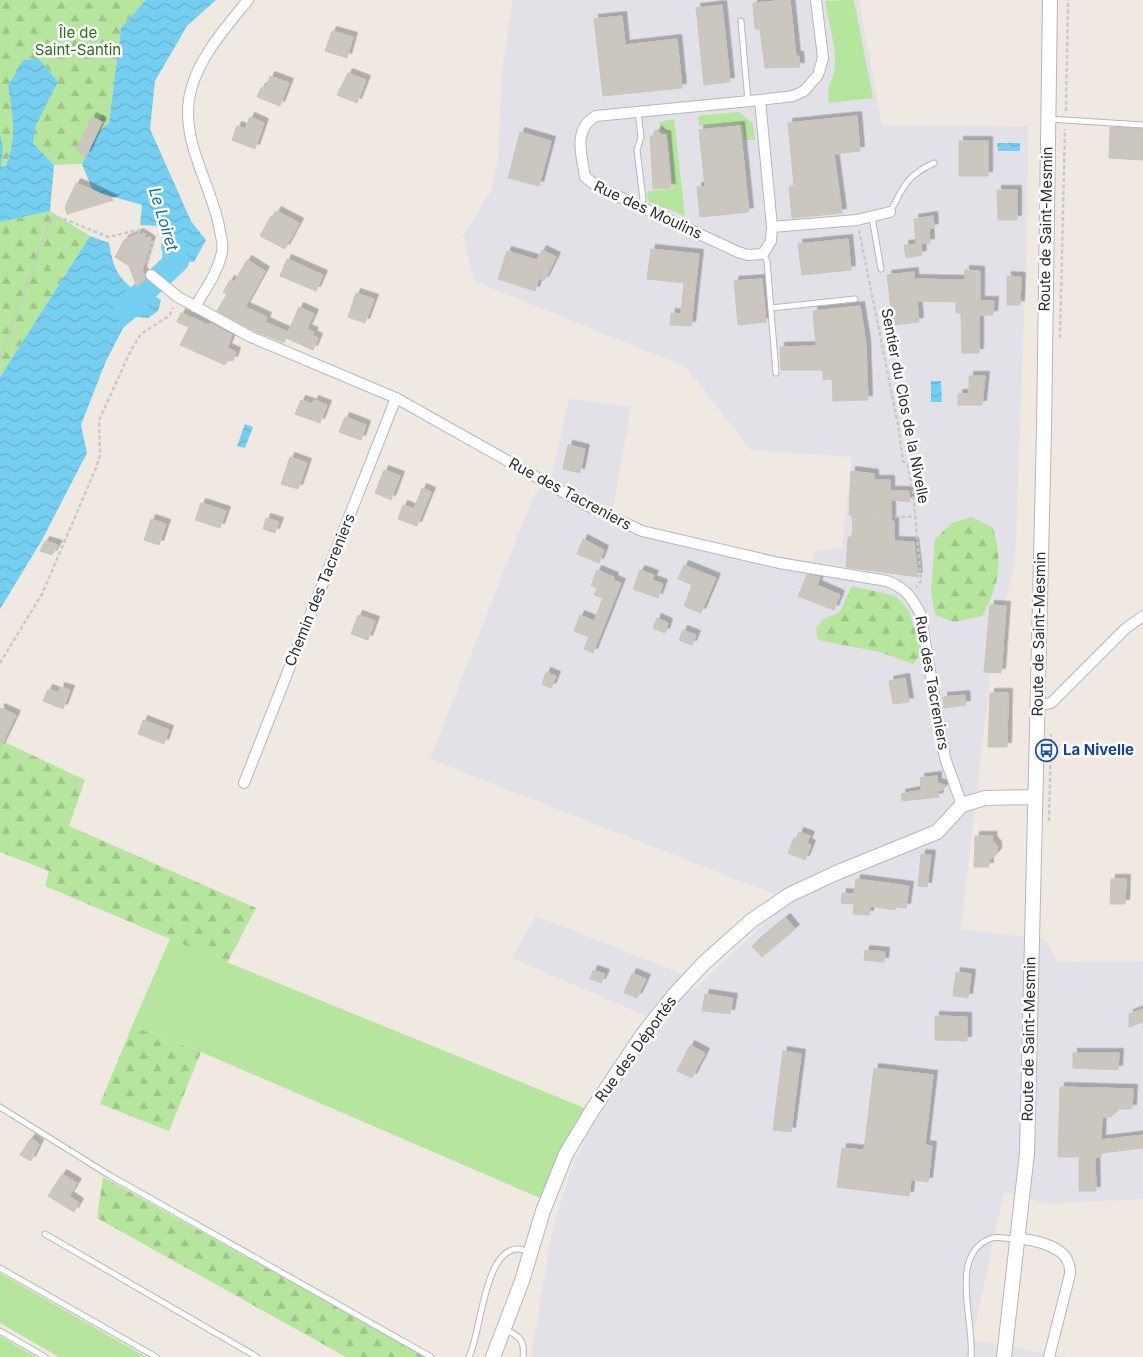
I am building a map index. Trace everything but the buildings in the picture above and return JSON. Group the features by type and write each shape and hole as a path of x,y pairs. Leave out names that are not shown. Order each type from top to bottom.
{"main road":[{"name":"Route de Saint-Mesmin","path":"1004,1357 1026,1153 1038,705 1050,0"},
{"path":"962,805 984,798 1035,797"},
{"name":"Rue des Déportés","path":"493,1357 543,1211 566,1154 593,1109 643,1034 675,994 704,963 752,921 789,895 836,873 937,832 962,805"}],"street":[{"path":"195,307 219,266 223,250 215,206 190,138 188,111 190,90 198,72 219,38 248,0"},
{"name":"Rue des Moulins","path":"763,254 748,255 738,252 590,183 585,177 580,140 581,132 585,124 596,116 760,100 793,96 804,91 818,74 823,58 816,0"},
{"path":"760,100 772,227 771,241 763,254"},
{"path":"772,227 857,220 890,212"},
{"name":"Rue des Tacreniers","path":"151,275 164,288 195,307 251,336 396,398 586,505 642,532 769,561 887,581 901,587 910,594 920,613 945,758 962,805"},
{"name":"Chemin des Tacreniers","path":"244,783 396,398"},
{"path":"1038,705 1051,703 1125,630 1143,616"},
{"path":"1018,1239 1031,1239 1059,1251 1068,1260 1070,1274 1049,1357"}],"lane":[{"path":"741,21 748,101"},
{"path":"638,112 641,137 637,150 643,199 640,206"},
{"path":"1048,119 1143,125"},
{"path":"890,212 909,179 916,172 934,164"},
{"path":"872,217 881,269"},
{"path":"763,254 767,262 776,373"},
{"path":"771,308 854,299"},
{"path":"0,1107 109,1175 431,1357"},
{"path":"45,1234 257,1357"},
{"path":"970,1357 970,1316 966,1276 971,1254 980,1245 993,1238 1018,1239"},
{"path":"469,1357 474,1348 490,1277 495,1265 511,1251 518,1249 530,1253"},
{"path":"0,1268 156,1357"},
{"path":"504,1329 518,1335 522,1340 523,1357"},
{"path":"0,1331 45,1357"}],"path":[{"path":"0,359 51,218 62,218 108,237 138,230 152,240 146,267 151,275"},
{"name":"Sentier du Clos de la Nivelle","path":"857,220 898,425 902,456 908,466 921,581 910,594"},
{"path":"0,663 42,594 92,477 100,455 99,420 131,350 141,334 169,316 178,297"},
{"path":"870,516 915,517"}],"shaded area":[{"path":"513,0 859,0 882,125 1028,126 1027,236 1015,564 994,644 961,929 1045,939 1058,962 1143,961 1143,1199 1048,1204 1004,1192 972,1340 1066,1357 531,1357 553,1226 574,1162 596,1117 660,1022 512,958 536,916 680,973 692,991 789,900 430,759 533,497 551,479 569,399 631,407 610,525 813,562 813,551 842,548 852,457 751,450 686,367 474,281 463,236 491,191 498,157 502,70"}],"green space":[{"name":"Île de Saint-Santin","path":"0,0 146,0 121,28 109,123 97,132 82,164 54,165 33,143 36,125 58,82 39,59 23,60 8,86 13,136 6,166 1,167 3,148 0,134"},
{"path":"854,0 873,98 829,103 829,87 835,65 835,57 825,1"},
{"path":"739,112 753,124 755,140 745,140 743,126 739,123 699,126 698,116"},
{"path":"674,119 685,216 649,202 647,195 648,191 673,189 668,133 662,131 659,122"},
{"path":"50,211 90,236 0,377 0,222"},
{"path":"971,517 993,528 998,552 998,574 988,605 982,616 954,622 935,615 931,591 935,539 952,523"},
{"path":"852,586 896,596 909,611 922,653 913,664 880,652 818,640 816,629 822,620 840,612"},
{"path":"0,740 85,780 69,826 256,908 227,963 45,886 49,871 0,852"},
{"path":"170,939 587,1109 540,1198 201,1052 132,1026"},
{"path":"132,1026 201,1052 169,1131 100,1104"},
{"path":"103,1177 426,1357 346,1357 97,1218"},
{"path":"0,1273 146,1357 59,1357 0,1323"},
{"path":"0,1336 36,1357 0,1357"}],"water":[{"path":"146,0 216,0 187,26 155,81 150,129 191,221 206,240 194,262 178,261 173,273 159,272 165,244 158,226 140,225 142,205 93,191 82,164 98,132 109,123 121,28"},
{"path":"39,59 58,82 36,125 33,143 54,165 50,211 0,222 0,134 3,148 1,167 6,166 13,136 8,86 23,60"},
{"path":"997,143 1020,143 1020,151 998,151"},
{"path":"90,236 109,243 116,269 127,284 133,289 145,283 152,294 161,300 158,311 148,318 136,317 123,328 106,361 81,425 87,453 42,540 0,609 0,377"},
{"path":"931,381 941,381 942,402 931,402"},
{"path":"245,424 253,427 245,448 237,446"}],"waterway":[{"name":"Le Loiret","path":"125,309 177,261 173,246"}],"place":[{"name":"La Nivelle","path":"1047,750"}]}
